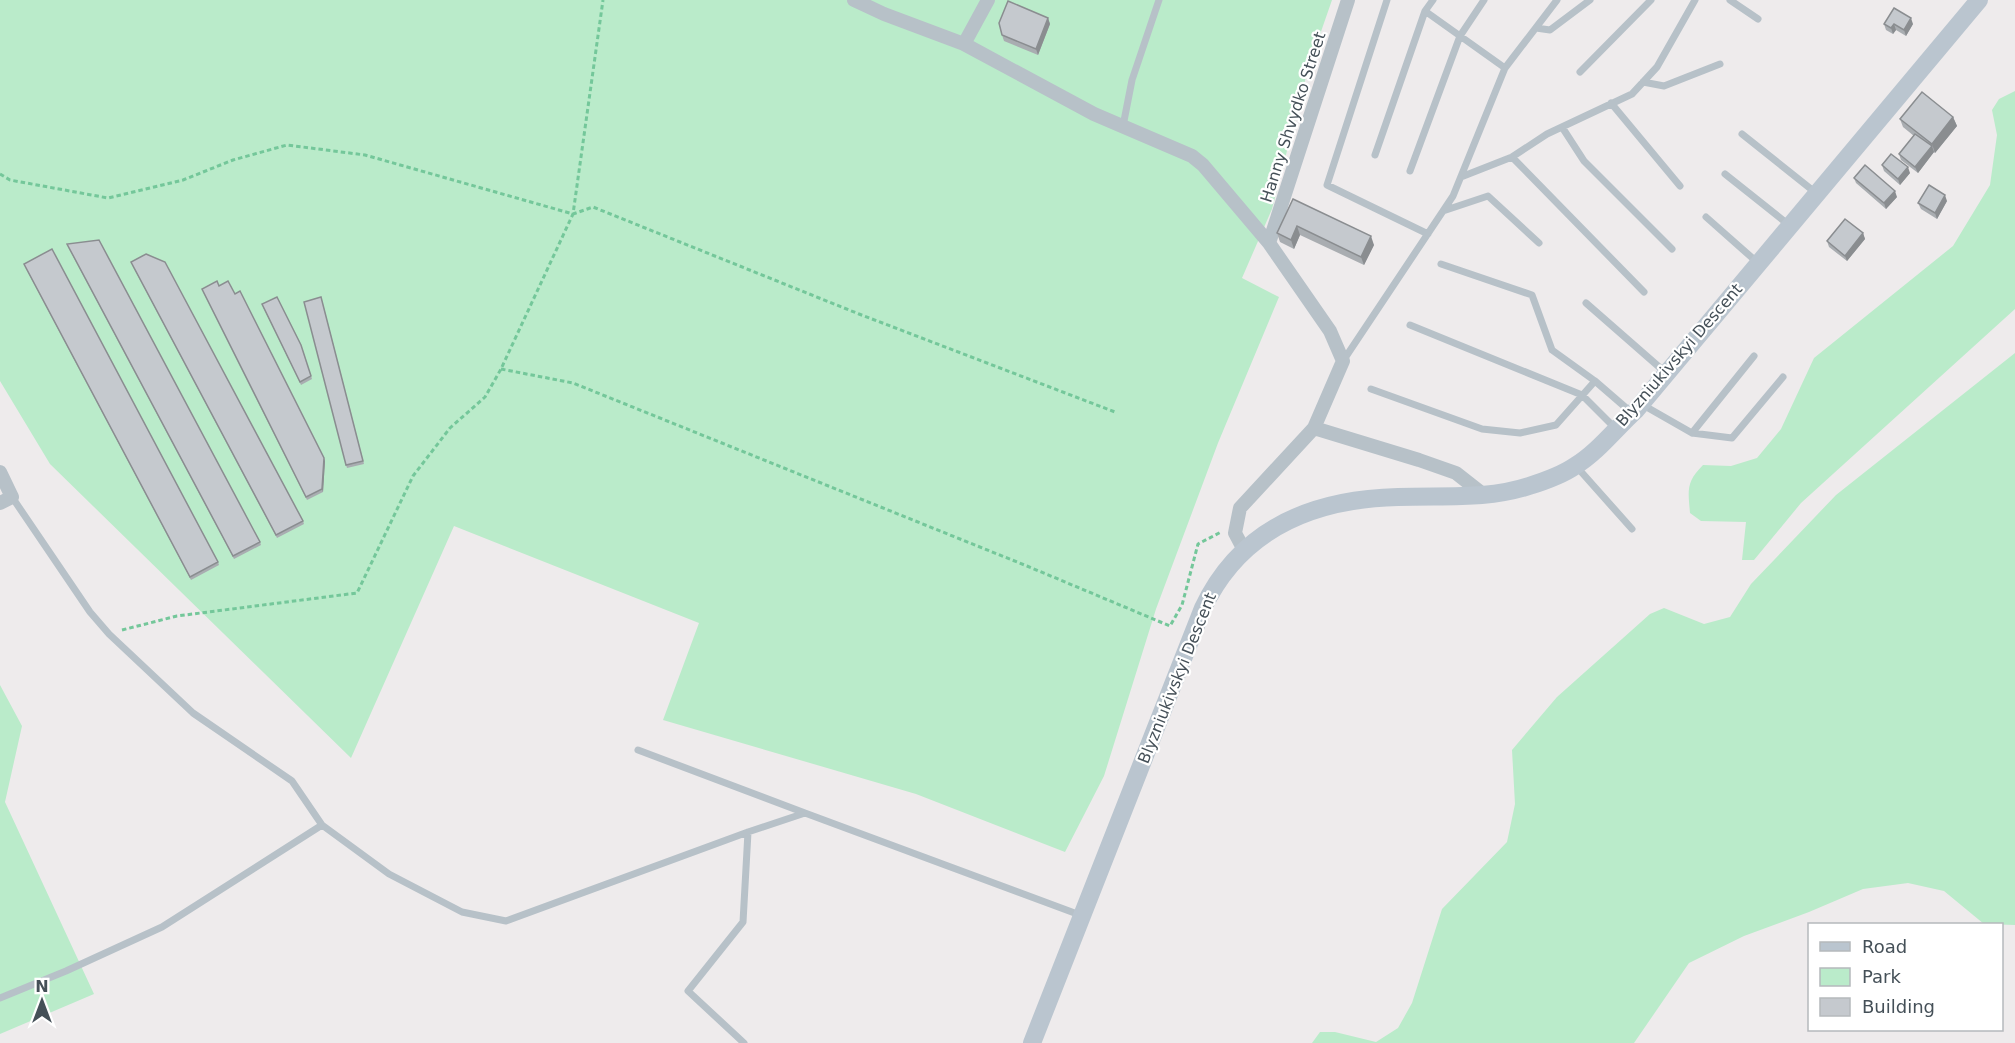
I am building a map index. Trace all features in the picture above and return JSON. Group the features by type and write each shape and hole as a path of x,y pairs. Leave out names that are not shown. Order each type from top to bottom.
{"street":[{"path":"854,0 884,14 964,44 1094,114 1192,156 1203,165 1269,243 1330,331 1343,361 1314,428 1240,508 1235,533 1244,550"},
{"path":"964,44 988,0"},
{"name":"Hanny Shvydko Street","path":"1269,243 1348,0"},
{"name":"Blyzniukivskyi Descent","path":"1032,1043 1203,608 1226,569 1244,550 1270,530 1299,515 1329,506 1366,498 1502,493 1529,486 1576,466 1636,408 1979,0"},
{"path":"1314,428 1456,473 1484,495"},
{"path":"0,472 6,500"}],"lane":[{"path":"1123,126 1132,80 1159,0"},
{"path":"1387,0 1328,185 1428,234"},
{"path":"1375,155 1425,11 1433,0"},
{"path":"1410,171 1460,36 1484,0"},
{"path":"1343,361 1453,196 1505,68 1557,0"},
{"path":"1536,28 1550,30 1590,0"},
{"path":"1580,72 1651,0"},
{"path":"1461,177 1512,157 1547,134 1632,94 1657,67 1694,0"},
{"path":"1730,0 1758,19"},
{"path":"1425,11 1505,68"},
{"path":"1643,82 1664,86 1720,64"},
{"path":"1611,103 1680,186"},
{"path":"1562,127 1584,161 1672,249"},
{"path":"1742,134 1816,193"},
{"path":"1512,157 1644,292"},
{"path":"1725,174 1789,225"},
{"path":"1443,211 1488,196 1539,243"},
{"path":"1706,217 1758,263"},
{"path":"1441,264 1532,295 1552,350 1636,408 1692,433 1732,438 1783,377"},
{"path":"1586,303 1666,373"},
{"path":"1410,325 1582,395 1616,429"},
{"path":"1692,433 1754,356"},
{"path":"1371,389 1482,429 1520,433 1556,425 1595,381"},
{"path":"1576,466 1632,529"},
{"path":"6,500 109,634 192,713 292,781 322,825 389,874 462,912 506,921 805,813"},
{"path":"638,750 1082,916"},
{"path":"0,998 162,927 322,825"},
{"path":"744,1043 688,991 743,922 748,832"}],"path":[{"path":"109,634 177,616 357,593 413,476 450,428 485,397 501,369 573,214 603,0"},
{"path":"0,174 10,180 108,198 183,180 233,160 287,145 365,155 573,214 593,207 1115,412"},
{"path":"501,369 573,383 1027,566 1170,627 1182,605 1198,544 1227,529"}],"green space":[{"path":"0,0 1332,0 1308,69 1272,209 1242,278 1279,297 1218,443 1156,609 1104,776 1065,852 916,794 663,720 699,623 454,526 351,758 50,464 0,381"},
{"path":"2015,91 2015,309 1801,503 1754,560 1742,560 1746,522 1701,521 1690,513 1689,487 1694,476 1703,465 1731,466 1757,458 1781,429 1814,358 1953,246 1990,185 1997,135 1992,110 1999,99"},
{"path":"2015,353 2015,925 1983,923 1944,891 1908,883 1863,889 1744,936 1689,963 1634,1043 1312,1043 1320,1032 1335,1032 1376,1042 1398,1028 1412,1003 1442,909 1507,842 1515,804 1512,750 1557,697 1650,614 1664,608 1704,624 1730,617 1751,584 1836,495"},
{"path":"0,685 22,726 5,802 94,994 0,1034"}],"building":[{"path":"1008,1 1048,18 1036,49 1002,35 999,23"},
{"path":"1894,8 1911,18 1904,30 1894,24 1891,28 1884,24"},
{"path":"1922,92 1953,117 1932,144 1900,119"},
{"path":"1915,134 1932,146 1915,167 1899,154"},
{"path":"1891,154 1908,167 1898,179 1882,165"},
{"path":"1865,165 1895,191 1884,203 1854,178"},
{"path":"1929,185 1945,195 1935,213 1918,203"},
{"path":"1293,199 1371,236 1361,257 1297,226 1291,240 1277,233"},
{"path":"1845,219 1863,233 1845,256 1827,241"},
{"path":"99,240 260,542 233,556 67,244"},
{"path":"52,249 218,562 190,577 24,264"},
{"path":"146,254 165,262 303,521 276,535 131,262"},
{"path":"217,281 219,286 228,281 235,294 240,291 324,458 322,489 306,497 202,289"},
{"path":"277,297 301,345 311,376 300,382 262,304"},
{"path":"321,297 363,461 346,465 304,302"}]}
